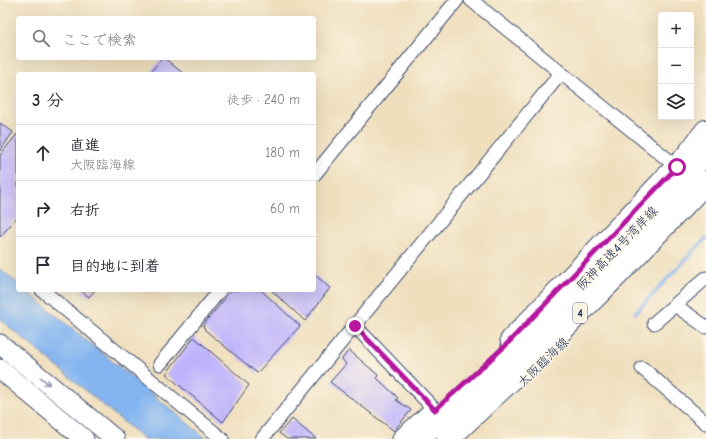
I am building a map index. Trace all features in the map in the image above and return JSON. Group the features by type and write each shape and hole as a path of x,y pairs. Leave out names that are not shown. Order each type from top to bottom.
{"highway":[{"name":"阪神高速4号湾岸線","path":"419,439 518,348 608,258 686,176 690,159 706,131"},
{"name":"阪神高速4号湾岸線","path":"448,439 529,364 706,182"}],"main road":[{"path":"403,439 504,347 690,159 706,135"},
{"name":"大阪臨海線","path":"461,439 572,333 706,196"}],"street":[{"path":"316,173 457,0"},
{"path":"471,0 561,73 690,159"},
{"path":"262,439 561,73"},
{"path":"654,324 706,278"},
{"path":"44,292 222,439"},
{"path":"160,364 218,292"},
{"path":"675,305 706,328"},
{"path":"355,326 435,410"},
{"path":"0,344 115,439"},
{"path":"15,356 1,371 84,439"},
{"path":"642,368 706,423"}],"water":[{"path":"0,269 16,282 16,292 27,292 207,439 144,439 0,319"}],"building":[{"path":"160,60 166,60 182,72 151,72"},
{"path":"0,123 13,132 0,151"},
{"path":"16,135 16,218 0,237 0,155"},
{"path":"316,276 330,288 305,321 273,292 316,292"},
{"path":"83,292 93,292 89,297"},
{"path":"230,292 263,292 300,326 257,373 205,330 203,325"},
{"path":"194,337 249,385 223,422 166,374"},
{"path":"349,350 378,375 377,378 398,398 396,400 411,410 394,431 330,382 346,364 342,359"},
{"path":"292,419 316,439 287,439 279,433"}],"waterway":[{"path":"635,313 706,238"}],"route":[{"path":"355,326 435,410 504,347 677,167"}]}
